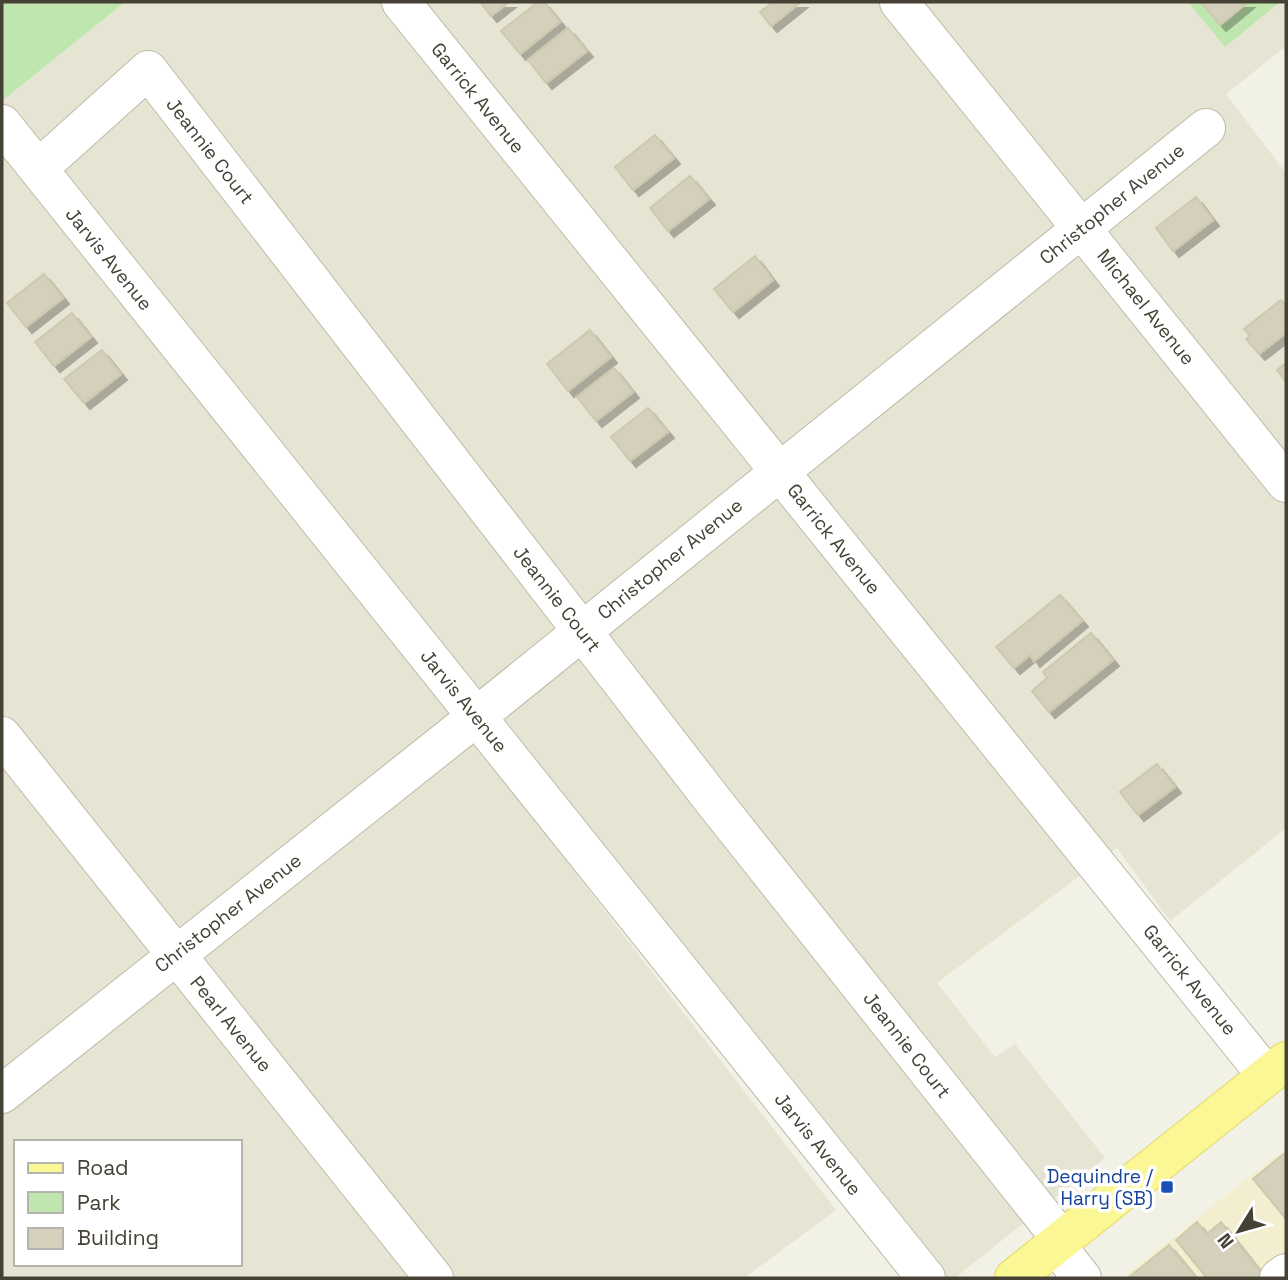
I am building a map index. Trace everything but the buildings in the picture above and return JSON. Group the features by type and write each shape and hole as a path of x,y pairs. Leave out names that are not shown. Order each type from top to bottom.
{"main road":[{"path":"1014,1278 1277,1068"}],"street":[{"name":"Garrick Avenue","path":"401,2 780,472 1277,1068"},
{"name":"Michael Avenue","path":"899,2 1286,482"},
{"name":"Jeannie Court","path":"38,169 148,71 1059,1243 1082,1278"},
{"name":"Jarvis Avenue","path":"2,124 926,1278"},
{"name":"Christopher Avenue","path":"2,1094 476,717 1206,128"},
{"name":"Pearl Avenue","path":"2,736 434,1278"},
{"path":"1279,1278 1286,1273"}],"shaded area":[{"path":"125,2 1286,2 1286,46 1226,94 1286,173 1286,828 1170,921 1117,848 937,983 995,1057 1015,1044 1105,1158 955,1278 947,1278 8,139 836,1210 744,1278 2,1278 2,101"},
{"path":"1286,1148 1286,1278 1122,1278"}],"green space":[{"path":"2,2 125,2 2,101"},
{"path":"1188,2 1280,2 1225,47"}],"place":[{"name":"Dequindre / Harry (SB)","path":"1167,1187"}]}
